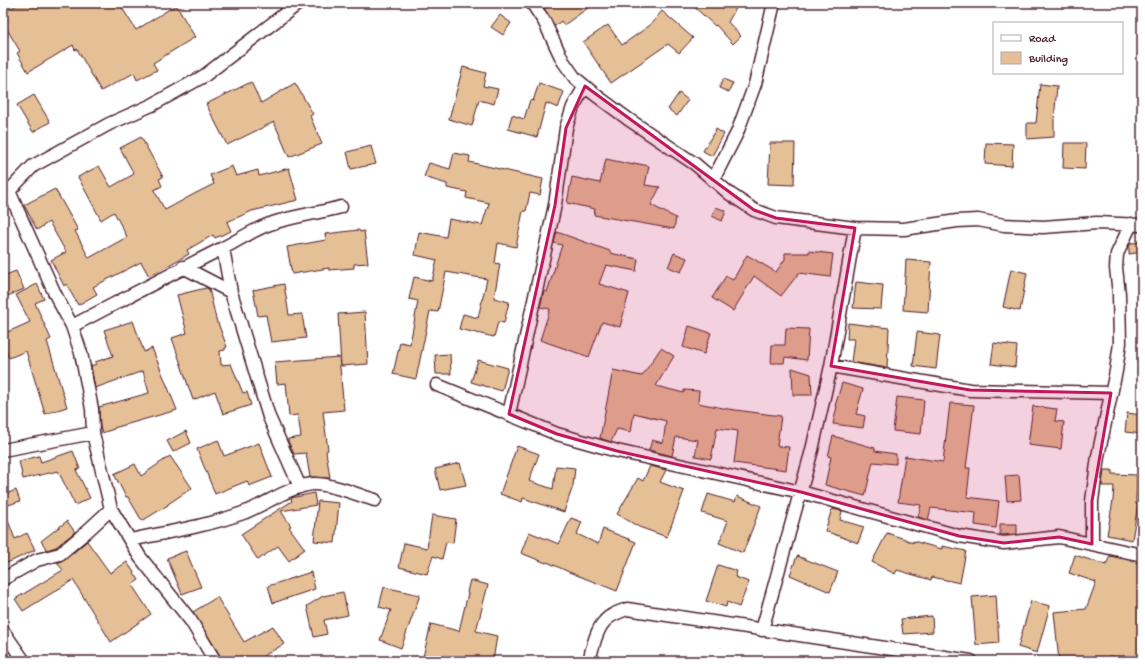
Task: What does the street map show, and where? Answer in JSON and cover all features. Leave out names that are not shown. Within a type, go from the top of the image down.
[{"type":"street","points":[[215,661],[191,621],[140,557],[111,509],[93,433],[92,409],[80,353],[72,326],[6,192],[33,166],[109,124],[152,105],[204,76],[299,3]]},
{"type":"street","points":[[532,3],[544,21],[563,61],[575,78],[628,119],[695,164],[730,194],[754,210],[776,218],[855,228],[904,229],[957,221],[978,220],[1004,225],[1043,227],[1097,223],[1136,224]]},
{"type":"street","points":[[713,180],[737,133],[755,84],[774,3]]},
{"type":"street","points":[[509,414],[555,205],[566,128],[573,107],[585,86]]},
{"type":"street","points":[[72,326],[272,223],[341,207]]},
{"type":"street","points":[[1092,544],[1092,501],[1098,456],[1116,371],[1120,343],[1119,294],[1116,268],[1117,254],[1136,224]]},
{"type":"street","points":[[762,630],[812,450],[831,366],[855,228]]},
{"type":"street","points":[[223,248],[231,292],[270,417],[300,486]]},
{"type":"street","points":[[183,268],[231,292]]},
{"type":"street","points":[[831,366],[970,390],[1111,393]]},
{"type":"street","points":[[437,385],[557,434],[617,451],[801,492],[959,536],[1004,543],[1059,537],[1142,555]]},
{"type":"street","points":[[3,450],[93,433]]},
{"type":"street","points":[[130,540],[191,527],[243,513],[300,486],[314,484],[326,485],[375,500]]},
{"type":"street","points":[[3,579],[37,560],[60,554],[111,509]]},
{"type":"street","points":[[589,661],[594,642],[604,622],[615,614],[627,610],[762,630],[926,658],[971,661]]},
{"type":"street","points":[[3,631],[24,661]]},
{"type":"highlighted area","points":[[585,86],[754,210],[776,218],[855,228],[831,366],[970,390],[1111,393],[1092,501],[1092,544],[1059,537],[1004,543],[959,536],[801,492],[617,451],[557,434],[509,414],[555,205],[566,128]]},
{"type":"building","points":[[20,3],[119,3],[136,30],[176,5],[195,37],[153,63],[157,70],[137,80],[134,73],[101,91],[77,49],[75,50],[73,45],[28,72],[17,53],[20,51],[3,23],[3,13]]},
{"type":"building","points":[[551,3],[595,3],[564,25],[561,21],[555,26],[544,8]]},
{"type":"building","points":[[690,3],[739,3],[728,22],[741,36],[733,44],[716,25],[715,26]]},
{"type":"building","points":[[662,11],[693,38],[679,53],[668,44],[611,83],[583,42],[608,25],[622,45],[649,26]]},
{"type":"building","points":[[500,15],[511,23],[503,35],[491,27]]},
{"type":"building","points":[[463,67],[486,73],[483,86],[498,89],[494,104],[479,100],[472,126],[449,119]]},
{"type":"building","points":[[723,79],[733,83],[729,92],[719,88]]},
{"type":"building","points":[[251,82],[261,103],[295,83],[313,114],[310,116],[322,144],[289,157],[274,122],[227,145],[206,104]]},
{"type":"building","points":[[539,83],[564,92],[558,108],[546,103],[537,137],[508,129],[512,115],[524,119],[530,100],[533,101]]},
{"type":"building","points":[[1040,84],[1057,86],[1054,137],[1027,139],[1027,123],[1036,123]]},
{"type":"building","points":[[679,93],[688,100],[677,116],[668,109]]},
{"type":"building","points":[[34,95],[50,122],[33,132],[17,105]]},
{"type":"building","points":[[716,129],[724,134],[712,156],[703,151]]},
{"type":"building","points":[[141,137],[163,177],[159,179],[162,186],[154,190],[165,210],[214,184],[210,175],[232,166],[236,176],[258,170],[259,176],[289,168],[298,200],[252,211],[227,222],[231,231],[215,238],[213,235],[187,250],[189,254],[149,276],[141,262],[93,287],[97,294],[78,305],[66,284],[64,286],[51,260],[66,252],[49,222],[37,230],[24,205],[55,189],[78,230],[75,231],[89,258],[127,237],[114,212],[101,220],[78,177],[99,166],[111,187],[134,174],[120,148]]},
{"type":"building","points":[[770,143],[795,143],[794,185],[768,184]]},
{"type":"building","points":[[986,143],[1013,144],[1012,166],[985,164]]},
{"type":"building","points":[[1064,143],[1086,143],[1085,169],[1063,168]]},
{"type":"building","points":[[371,146],[376,164],[351,169],[347,152]]},
{"type":"building","points":[[454,153],[470,156],[469,162],[543,179],[540,195],[530,193],[526,211],[523,211],[516,247],[498,243],[495,263],[500,264],[494,298],[509,302],[504,323],[498,322],[494,337],[459,329],[463,314],[478,318],[487,279],[446,272],[438,312],[430,311],[416,379],[393,374],[400,342],[410,344],[418,301],[409,299],[414,277],[432,281],[437,260],[415,255],[419,232],[446,237],[449,219],[482,225],[489,203],[466,198],[467,192],[447,188],[447,184],[424,177],[429,163],[450,169]]},
{"type":"building","points":[[606,159],[634,165],[634,163],[649,166],[645,185],[660,187],[651,205],[676,218],[674,229],[594,215],[595,209],[567,203],[572,177],[600,183]]},
{"type":"building","points":[[716,207],[726,211],[722,221],[712,216]]},
{"type":"building","points":[[359,230],[360,232],[364,231],[368,263],[354,264],[354,268],[329,270],[329,268],[292,274],[287,247],[326,240],[325,234]]},
{"type":"building","points":[[557,232],[610,251],[610,253],[638,259],[636,271],[606,265],[599,284],[629,293],[620,327],[602,322],[589,357],[540,340],[550,309],[540,307],[544,291],[547,292],[562,245],[554,243]]},
{"type":"building","points":[[1142,242],[1142,252],[1129,254],[1129,247],[1131,243]]},
{"type":"building","points":[[809,251],[833,254],[830,277],[799,273],[781,296],[754,276],[733,311],[712,298],[726,276],[733,280],[747,255],[776,272],[785,259],[785,253],[809,253]]},
{"type":"building","points":[[674,253],[687,258],[681,272],[668,267]]},
{"type":"building","points":[[906,260],[931,262],[928,312],[903,310]]},
{"type":"building","points":[[1011,269],[1027,273],[1020,311],[1003,307]]},
{"type":"building","points":[[16,271],[24,289],[3,298],[3,276]]},
{"type":"building","points":[[856,282],[883,285],[881,309],[853,308]]},
{"type":"building","points":[[37,284],[44,299],[35,303],[51,339],[47,341],[67,407],[45,414],[26,351],[9,358],[3,345],[3,334],[30,322],[16,295]]},
{"type":"building","points":[[284,284],[289,315],[302,314],[306,338],[271,342],[266,315],[258,316],[253,290]]},
{"type":"building","points":[[206,288],[209,289],[217,323],[227,347],[225,350],[220,351],[221,365],[231,364],[243,393],[247,392],[251,405],[223,414],[215,391],[193,400],[172,338],[187,333],[177,295]]},
{"type":"building","points":[[365,312],[368,364],[341,366],[338,314]]},
{"type":"building","points":[[133,321],[144,352],[152,348],[177,410],[114,428],[102,433],[100,427],[99,407],[149,393],[143,371],[95,388],[91,366],[96,364],[95,362],[113,356],[104,330]]},
{"type":"building","points":[[848,323],[889,328],[887,368],[851,362],[854,339],[847,339]]},
{"type":"building","points":[[689,326],[711,333],[704,354],[683,347]]},
{"type":"building","points":[[786,328],[809,329],[807,360],[785,357],[784,363],[771,363],[772,345],[785,345]]},
{"type":"building","points":[[917,332],[940,335],[936,369],[913,366]]},
{"type":"building","points":[[994,343],[1017,346],[1015,367],[991,364]]},
{"type":"building","points":[[661,348],[674,356],[656,386],[684,393],[684,390],[699,391],[698,403],[728,409],[781,416],[777,446],[789,447],[786,470],[734,463],[738,431],[717,428],[711,459],[695,456],[698,440],[676,437],[672,456],[649,450],[652,440],[663,443],[666,421],[634,413],[631,432],[617,429],[611,442],[600,438],[613,370],[642,376]]},
{"type":"building","points":[[450,354],[451,374],[436,374],[435,355]]},
{"type":"building","points":[[339,357],[344,410],[323,412],[330,478],[310,477],[306,453],[294,454],[288,441],[288,439],[301,437],[298,415],[289,416],[286,383],[277,384],[275,362]]},
{"type":"building","points":[[478,360],[508,368],[502,391],[471,382]]},
{"type":"building","points":[[792,368],[811,374],[812,395],[793,395]]},
{"type":"building","points":[[842,383],[863,389],[856,414],[865,416],[863,428],[833,424],[837,406],[835,406]]},
{"type":"building","points":[[897,397],[924,400],[921,434],[893,431]]},
{"type":"building","points":[[950,403],[974,405],[966,468],[970,468],[967,497],[999,501],[996,528],[975,525],[976,513],[931,508],[928,520],[918,517],[921,505],[898,502],[905,456],[943,462]]},
{"type":"building","points":[[1033,406],[1057,409],[1055,421],[1064,422],[1061,449],[1028,445]]},
{"type":"building","points":[[1127,413],[1142,415],[1142,434],[1125,432]]},
{"type":"building","points":[[186,431],[191,443],[173,452],[167,441]]},
{"type":"building","points":[[833,436],[875,448],[875,451],[896,454],[896,464],[873,462],[865,496],[825,485],[831,457],[828,456]]},
{"type":"building","points":[[218,440],[224,456],[259,443],[272,477],[249,486],[247,481],[215,494],[197,449]]},
{"type":"building","points":[[517,446],[539,454],[529,481],[553,489],[556,466],[575,468],[573,486],[564,512],[523,498],[522,502],[500,494]]},
{"type":"building","points":[[73,451],[80,469],[76,470],[90,498],[75,505],[58,471],[23,479],[19,461],[39,456],[41,462]]},
{"type":"building","points":[[170,456],[192,488],[142,521],[128,497],[126,497],[114,474],[135,464],[141,476]]},
{"type":"building","points":[[460,463],[466,485],[440,490],[435,469]]},
{"type":"building","points":[[650,466],[666,470],[660,482],[684,491],[667,537],[639,527],[617,514],[638,478],[643,481]]},
{"type":"building","points":[[1104,470],[1112,470],[1112,474],[1137,475],[1136,504],[1138,504],[1132,540],[1107,535],[1114,486],[1102,486]]},
{"type":"building","points":[[1019,475],[1021,500],[1007,501],[1005,476]]},
{"type":"building","points":[[16,490],[20,501],[3,507],[3,495]]},
{"type":"building","points":[[314,493],[316,505],[281,511],[291,526],[289,527],[305,549],[289,561],[278,546],[258,560],[241,534],[292,501],[291,498]]},
{"type":"building","points":[[708,494],[735,502],[737,496],[761,506],[743,553],[719,543],[728,521],[702,513]]},
{"type":"building","points":[[318,501],[339,503],[335,543],[314,541]]},
{"type":"building","points":[[832,509],[842,511],[840,520],[864,527],[858,543],[825,531]]},
{"type":"building","points":[[4,510],[15,539],[27,533],[35,550],[3,565]]},
{"type":"building","points":[[432,515],[456,519],[453,543],[446,542],[442,559],[433,556],[427,574],[399,567],[404,543],[427,548]]},
{"type":"building","points":[[571,518],[582,522],[577,534],[598,544],[603,529],[636,542],[617,591],[547,562],[546,563],[521,553],[529,532],[559,544]]},
{"type":"building","points":[[67,521],[75,532],[56,547],[47,550],[41,541]]},
{"type":"building","points":[[1000,524],[1017,524],[1017,534],[1000,535]]},
{"type":"building","points":[[887,533],[913,543],[913,541],[942,549],[942,546],[966,551],[960,583],[932,577],[931,580],[897,570],[895,574],[872,562]]},
{"type":"building","points":[[87,541],[110,573],[127,562],[139,580],[132,585],[151,614],[111,642],[73,580],[23,611],[15,599],[63,570],[57,563],[65,560]]},
{"type":"building","points":[[186,551],[201,587],[182,594],[167,558]]},
{"type":"building","points":[[1075,555],[1106,565],[1110,556],[1142,565],[1142,649],[1140,661],[1109,656],[1110,661],[1059,661],[1054,612],[1086,609],[1096,582],[1069,573]]},
{"type":"building","points":[[797,556],[838,572],[830,592],[790,575]]},
{"type":"building","points":[[718,565],[737,571],[735,577],[749,582],[739,607],[727,602],[726,607],[706,601]]},
{"type":"building","points":[[311,572],[315,589],[273,603],[268,586]]},
{"type":"building","points":[[470,580],[488,585],[476,631],[497,636],[493,661],[473,661],[451,657],[450,661],[439,661],[423,657],[431,624],[459,631]]},
{"type":"building","points":[[384,587],[420,595],[401,648],[380,640],[391,610],[379,607]]},
{"type":"building","points":[[343,592],[348,615],[324,620],[327,634],[314,637],[307,606],[323,596]]},
{"type":"building","points":[[996,595],[999,643],[976,645],[972,597]]},
{"type":"building","points":[[217,597],[244,642],[273,626],[284,644],[255,661],[222,661],[193,612]]},
{"type":"building","points":[[1031,601],[1050,606],[1037,653],[1018,647]]},
{"type":"building","points":[[932,616],[933,632],[903,634],[901,619]]}]
